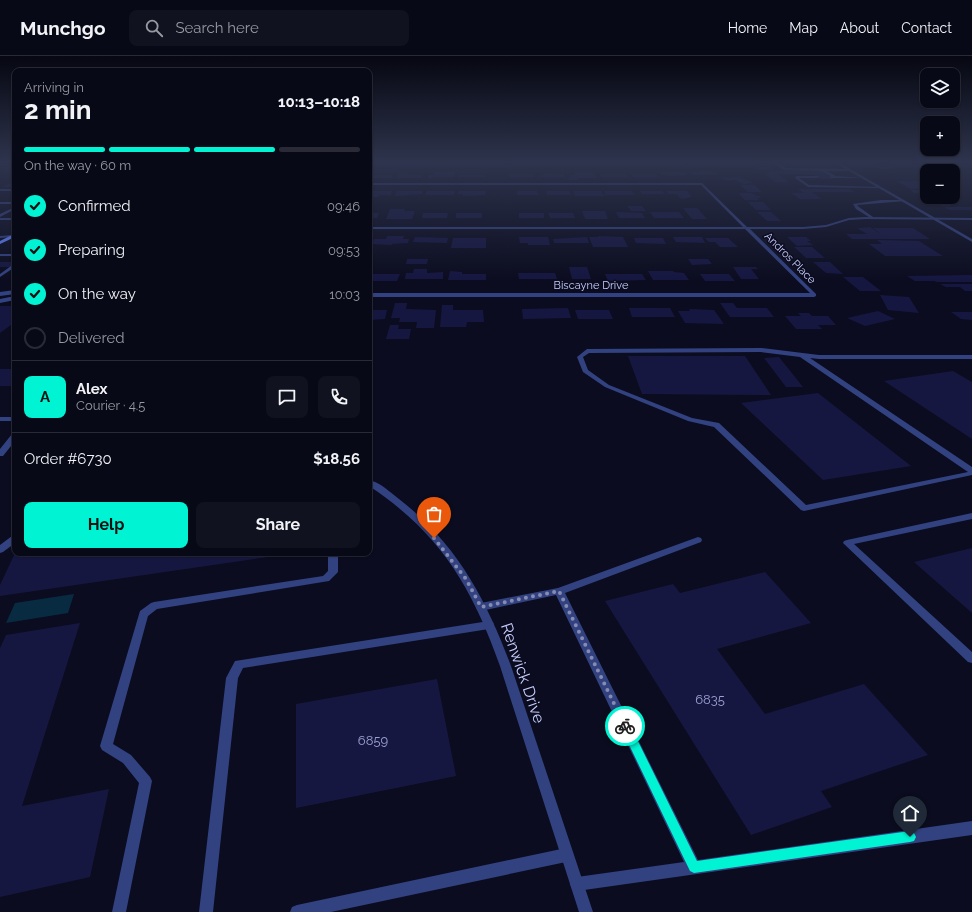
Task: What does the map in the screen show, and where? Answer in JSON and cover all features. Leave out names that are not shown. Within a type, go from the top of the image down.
[{"type":"main road","points":[[0,243],[12,237]]},
{"type":"street","name":"Andros Place","points":[[719,201],[814,295]]},
{"type":"street","points":[[872,218],[857,208],[855,204],[874,201],[903,201],[972,241]]},
{"type":"street","points":[[0,203],[12,203]]},
{"type":"street","points":[[0,217],[12,210]]},
{"type":"street","points":[[0,217],[12,219]]},
{"type":"street","points":[[372,228],[814,228],[849,220],[872,218],[972,219]]},
{"type":"street","points":[[0,237],[12,236]]},
{"type":"street","points":[[0,255],[12,256]]},
{"type":"street","points":[[0,259],[6,255]]},
{"type":"street","points":[[8,262],[12,259]]},
{"type":"street","points":[[1,275],[12,268]]},
{"type":"street","points":[[0,294],[12,292]]},
{"type":"street","name":"Biscayne Drive","points":[[372,295],[814,295]]},
{"type":"street","points":[[0,301],[12,299]]},
{"type":"street","points":[[972,357],[818,357],[761,350],[587,350],[580,357],[586,371],[607,386],[690,420],[716,425],[804,508],[972,472]]},
{"type":"street","points":[[802,355],[972,472]]},
{"type":"street","points":[[0,419],[12,419]]},
{"type":"street","points":[[0,454],[12,440]]},
{"type":"street","name":"Renwick Drive","points":[[372,484],[404,508],[443,547],[466,579],[481,607],[504,662],[566,855],[586,912]]},
{"type":"street","points":[[972,516],[847,543],[972,659]]},
{"type":"street","points":[[0,550],[12,540]]},
{"type":"street","points":[[481,607],[559,591],[698,540]]},
{"type":"street","points":[[119,912],[146,781],[127,759],[106,746],[144,614],[154,606],[326,579],[333,572],[334,556]]},
{"type":"street","points":[[559,591],[694,867]]},
{"type":"street","points":[[206,912],[232,678],[239,664],[489,625]]},
{"type":"street","points":[[577,884],[972,828]]},
{"type":"street","points":[[297,912],[566,855]]},
{"type":"water","points":[[74,594],[68,613],[6,623],[15,603]]},
{"type":"building","points":[[748,202],[763,202],[771,210],[756,210]]},
{"type":"building","points":[[938,204],[948,204],[952,206],[942,206]]},
{"type":"building","points":[[627,206],[642,206],[646,211],[631,211]]},
{"type":"building","points":[[944,207],[972,207],[972,210],[950,210]]},
{"type":"building","points":[[683,208],[697,208],[707,219],[692,219]]},
{"type":"building","points":[[390,209],[415,211],[412,219],[386,219]]},
{"type":"building","points":[[582,211],[605,211],[608,219],[585,219]]},
{"type":"building","points":[[616,212],[642,213],[645,218],[619,218]]},
{"type":"building","points":[[650,212],[679,212],[684,218],[654,218]]},
{"type":"building","points":[[757,212],[771,212],[781,221],[767,221]]},
{"type":"building","points":[[372,213],[379,213],[377,218],[372,218]]},
{"type":"building","points":[[423,213],[448,213],[447,218],[422,218]]},
{"type":"building","points":[[456,213],[482,213],[482,218],[456,218]]},
{"type":"building","points":[[519,213],[544,213],[544,218],[519,218]]},
{"type":"building","points":[[548,213],[573,213],[575,218],[550,218]]},
{"type":"building","points":[[870,227],[882,235],[873,228],[913,228],[930,239],[852,239],[846,234],[867,234],[857,228]]},
{"type":"building","points":[[387,236],[404,236],[403,239],[409,239],[408,243],[392,245],[372,244],[374,239],[386,239]]},
{"type":"building","points":[[415,237],[448,238],[447,243],[413,242]]},
{"type":"building","points":[[519,237],[548,237],[550,245],[528,245],[528,243],[520,243]]},
{"type":"building","points":[[587,237],[589,243],[554,243],[553,239]]},
{"type":"building","points":[[589,237],[623,237],[628,247],[593,247]]},
{"type":"building","points":[[673,237],[702,237],[705,243],[676,242]]},
{"type":"building","points":[[787,237],[806,237],[811,241],[807,241],[813,245],[797,246]]},
{"type":"building","points":[[453,238],[486,238],[486,248],[451,248]]},
{"type":"building","points":[[634,238],[663,238],[666,244],[636,243]]},
{"type":"building","points":[[705,238],[728,238],[738,247],[720,247],[715,242],[709,242]]},
{"type":"building","points":[[877,240],[919,241],[943,256],[885,256],[869,244],[882,244]]},
{"type":"building","points":[[794,247],[812,247],[825,258],[806,258]]},
{"type":"building","points":[[407,259],[428,259],[427,264],[406,264]]},
{"type":"building","points":[[688,259],[708,259],[712,264],[692,265]]},
{"type":"building","points":[[0,262],[12,262],[12,267],[0,267]]},
{"type":"building","points":[[813,262],[830,262],[843,274],[826,273]]},
{"type":"building","points":[[569,267],[587,267],[591,279],[572,279]]},
{"type":"building","points":[[733,267],[756,267],[758,269],[751,269],[759,279],[741,279]]},
{"type":"building","points":[[414,269],[427,269],[427,273],[443,272],[443,279],[405,279],[406,273],[413,273]]},
{"type":"building","points":[[450,271],[462,272],[462,274],[486,274],[486,280],[448,280]]},
{"type":"building","points":[[648,271],[673,271],[684,273],[689,280],[653,280]]},
{"type":"building","points":[[518,273],[555,273],[557,279],[519,279]]},
{"type":"building","points":[[372,274],[400,274],[397,281],[372,281]]},
{"type":"building","points":[[605,274],[642,274],[646,280],[608,281]]},
{"type":"building","points":[[700,274],[729,274],[735,281],[705,281]]},
{"type":"building","points":[[972,275],[972,282],[915,281],[907,276]]},
{"type":"building","points":[[843,277],[863,277],[881,291],[860,291]]},
{"type":"building","points":[[940,284],[972,284],[972,291],[965,291],[960,287],[946,287]]},
{"type":"building","points":[[880,295],[909,297],[919,313],[888,310]]},
{"type":"building","points":[[395,303],[407,303],[406,309],[436,310],[434,328],[416,328],[417,322],[399,322],[400,318],[391,318]]},
{"type":"building","points":[[720,303],[733,303],[737,308],[767,308],[774,317],[730,317]]},
{"type":"building","points":[[442,305],[453,305],[453,310],[483,310],[484,322],[467,322],[466,327],[440,327]]},
{"type":"building","points":[[0,306],[12,306],[12,324],[0,333]]},
{"type":"building","points":[[568,308],[571,318],[523,319],[522,309]]},
{"type":"building","points":[[629,308],[670,308],[675,317],[632,317]]},
{"type":"building","points":[[689,309],[714,310],[724,324],[685,323],[678,311],[690,311]]},
{"type":"building","points":[[372,310],[387,310],[385,319],[372,320]]},
{"type":"building","points":[[575,310],[609,310],[613,319],[578,319]]},
{"type":"building","points":[[878,311],[895,319],[865,326],[847,318]]},
{"type":"building","points":[[951,312],[972,312],[972,320],[961,319]]},
{"type":"building","points":[[798,313],[809,313],[812,316],[828,316],[836,325],[818,325],[822,329],[796,329],[785,316],[801,316]]},
{"type":"building","points":[[390,325],[399,325],[398,329],[411,329],[409,339],[386,339]]},
{"type":"building","points":[[628,356],[745,356],[771,395],[642,394]]},
{"type":"building","points":[[779,357],[803,387],[786,387],[764,358]]},
{"type":"building","points":[[0,369],[12,369],[12,386],[0,386]]},
{"type":"building","points":[[953,371],[972,382],[972,439],[884,381]]},
{"type":"building","points":[[818,393],[911,466],[823,480],[741,403]]},
{"type":"building","points":[[972,548],[972,613],[914,562]]},
{"type":"building","points":[[14,556],[274,556],[0,596],[0,585]]},
{"type":"building","points":[[765,572],[811,623],[717,649],[765,714],[864,684],[928,755],[821,791],[832,807],[751,835],[605,601],[673,584],[680,593]]},
{"type":"building","points":[[80,623],[22,806],[109,789],[90,877],[0,897],[0,648],[6,635]]},
{"type":"building","points":[[437,679],[456,776],[296,808],[296,704]]},
{"type":"way so far","points":[[434,538],[443,547],[466,579],[481,607],[559,591],[625,726]]},
{"type":"route","points":[[625,726],[694,867],[910,837]]}]
